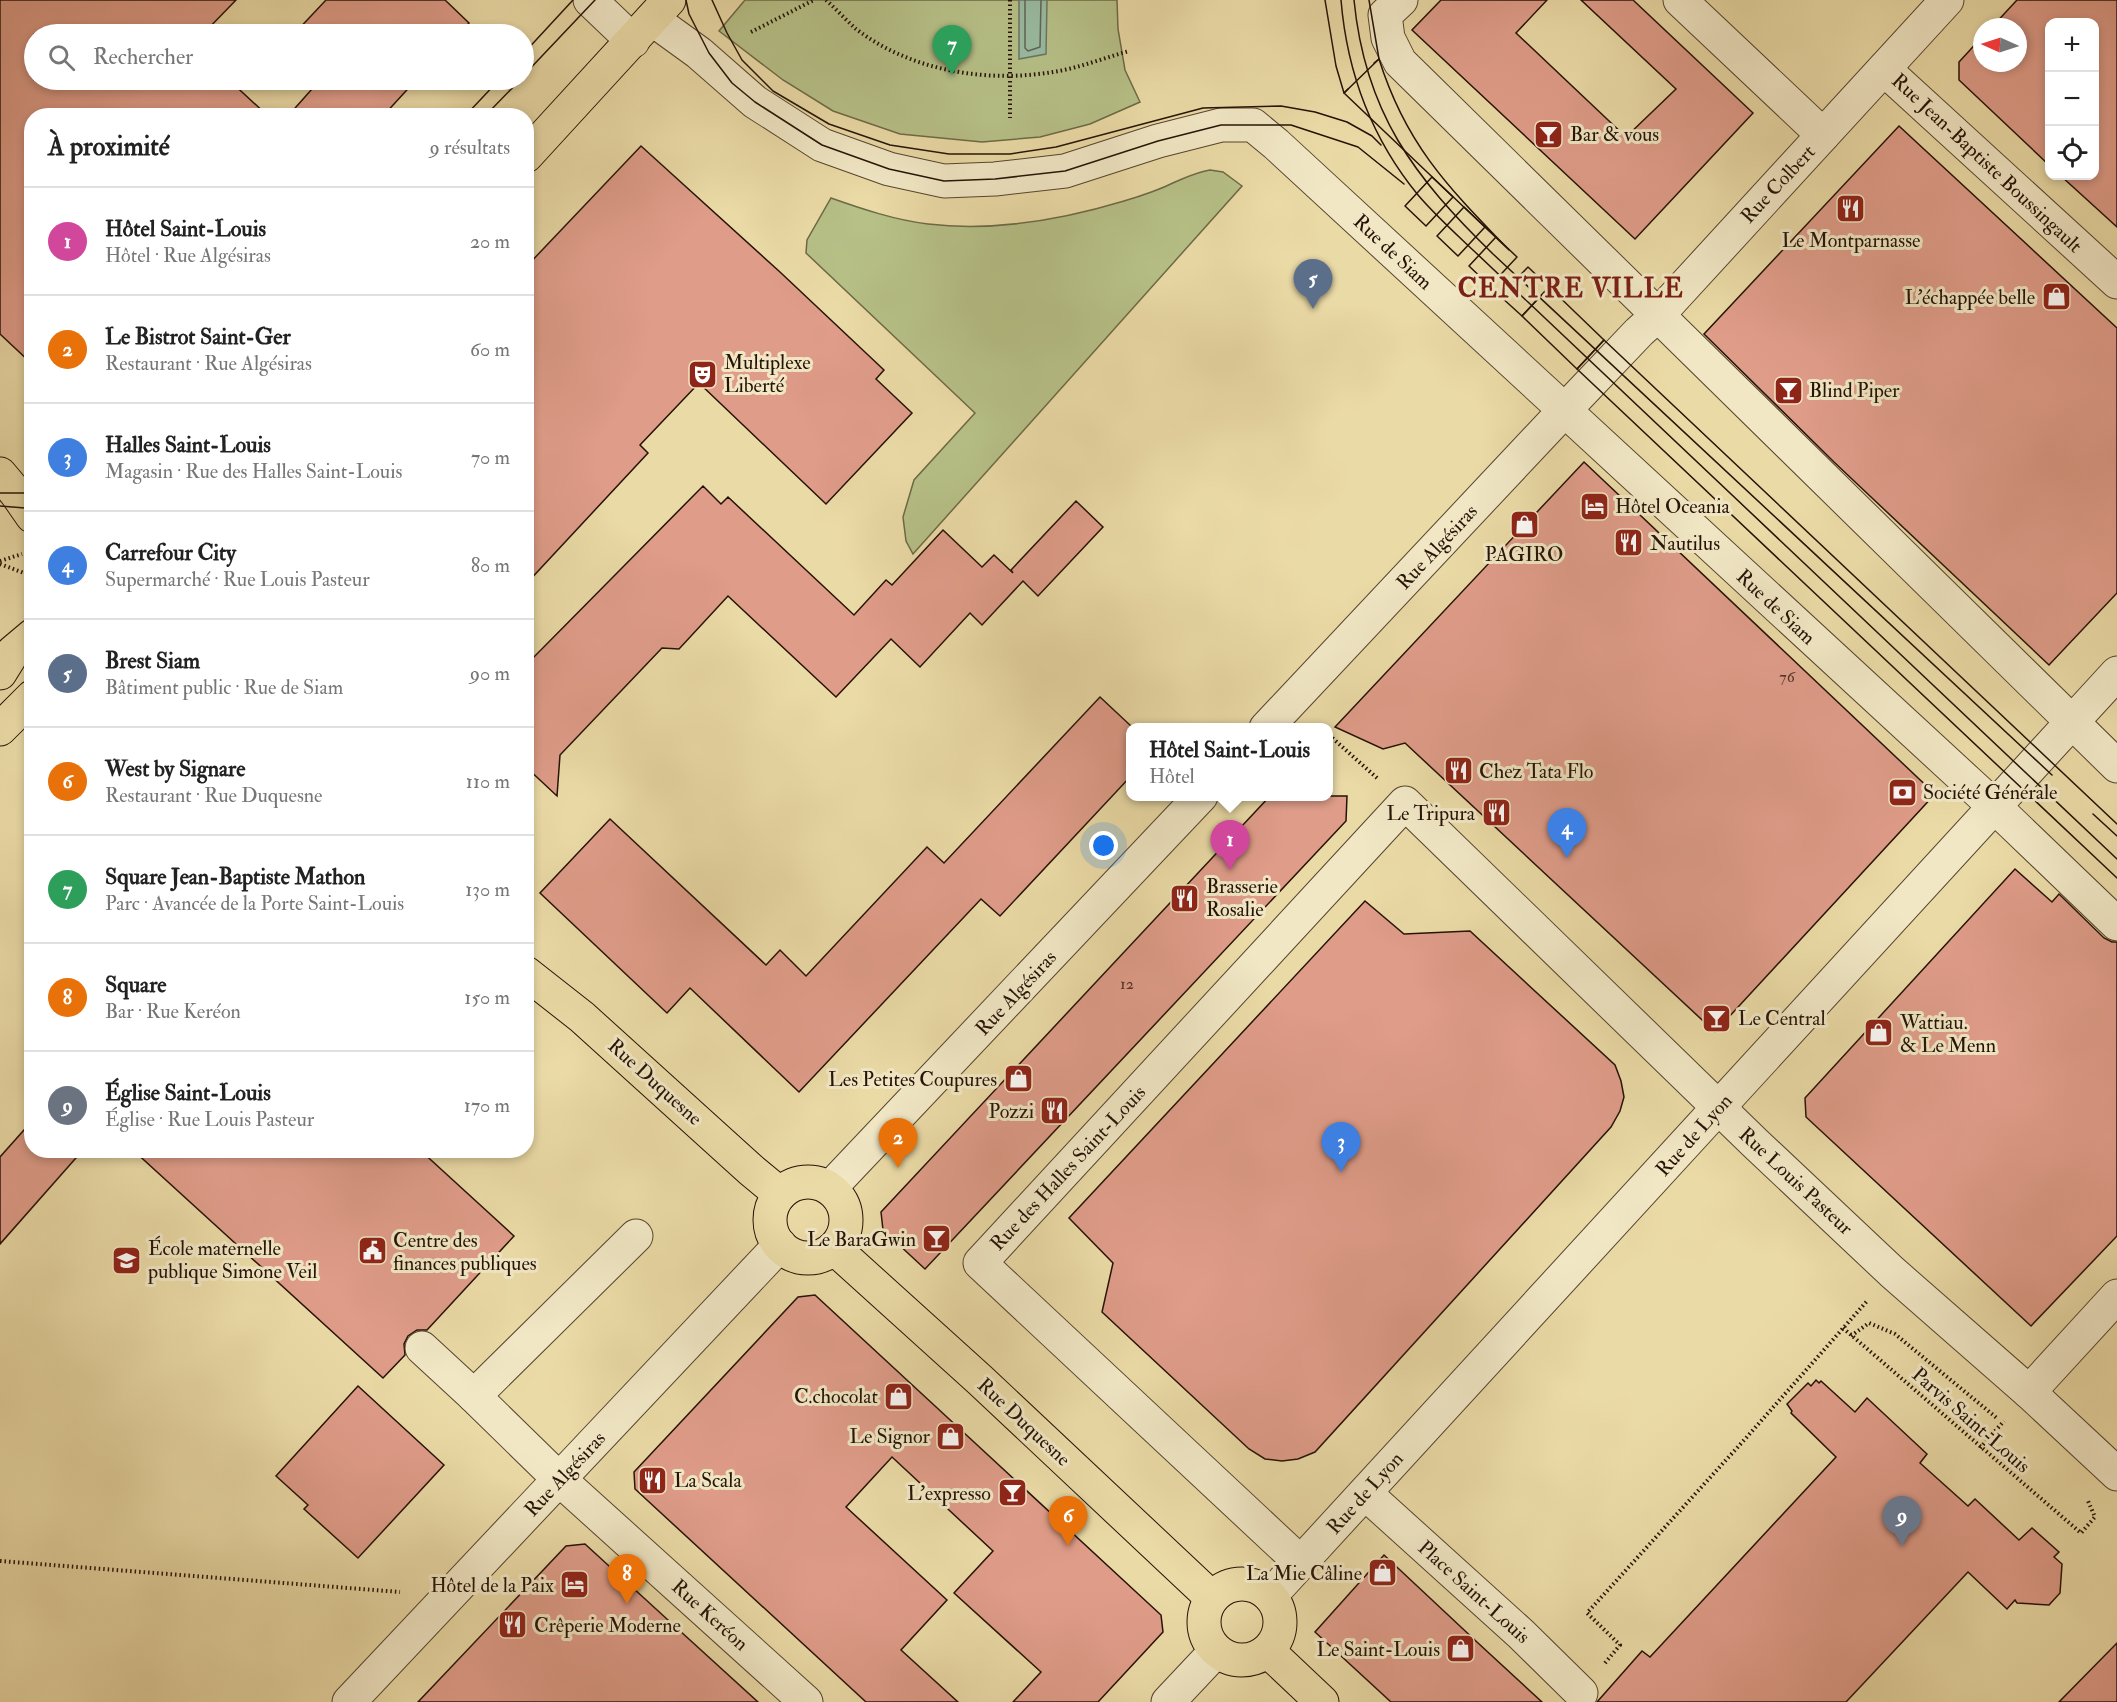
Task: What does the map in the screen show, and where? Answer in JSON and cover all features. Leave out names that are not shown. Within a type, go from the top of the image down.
[{"type":"main road","points":[[534,147],[658,12]]},
{"type":"main road","points":[[0,474],[24,504]]},
{"type":"main road","points":[[0,672],[13,651],[24,642]]},
{"type":"main road","points":[[0,729],[24,705]]},
{"type":"main road","name":"Rue Duquesne","points":[[534,979],[591,1024],[780,1194]]},
{"type":"main road","points":[[810,1182],[830,1188],[837,1194],[845,1208],[847,1222],[834,1248],[821,1256],[806,1258],[780,1245],[772,1232],[771,1218],[773,1205],[780,1194],[794,1184],[810,1182]]},
{"type":"main road","name":"Rue Duquesne","points":[[834,1248],[980,1380],[1212,1598]]},
{"type":"main road","points":[[1234,1584],[1248,1584],[1260,1588],[1270,1596],[1278,1609],[1281,1624],[1276,1639],[1268,1651],[1256,1658],[1242,1661],[1228,1658],[1216,1651],[1208,1639],[1204,1625],[1205,1611],[1212,1598],[1222,1589],[1234,1584]]},
{"type":"main road","points":[[1268,1651],[1322,1702]]},
{"type":"street","points":[[1680,0],[1823,135]]},
{"type":"street","name":"Rue Colbert","points":[[1607,366],[1657,316],[1947,0]]},
{"type":"street","name":"Rue de Siam","points":[[593,1],[658,12],[699,53],[755,102],[822,145],[889,169],[945,181],[995,179],[1065,171],[1158,141],[1221,125],[1253,125],[1995,807],[2117,924]]},
{"type":"street","points":[[1393,8],[1388,39],[1400,62],[2117,766]]},
{"type":"street","name":"Rue Jean-Baptiste Boussingault","points":[[1884,69],[2117,282]]},
{"type":"street","name":"Rue Algésiras","points":[[1271,723],[1607,366]]},
{"type":"street","name":"Rue de Lyon","points":[[1270,1596],[2117,673]]},
{"type":"street","name":"Rue Algésiras","points":[[830,1188],[1196,801]]},
{"type":"street","name":"Rue Louis Pasteur","points":[[1405,803],[1719,1108],[1892,1272],[2029,1392],[2117,1474]]},
{"type":"street","name":"Rue des Halles Saint-Louis","points":[[1301,1563],[980,1263],[1405,803]]},
{"type":"street","points":[[474,1396],[636,1236]]},
{"type":"street","name":"Rue Algésiras","points":[[349,1702],[780,1245]]},
{"type":"street","points":[[2029,1392],[2117,1296]]},
{"type":"street","name":"Rue Keréon","points":[[422,1348],[560,1479],[806,1702]]},
{"type":"street","name":"Place Saint-Louis","points":[[1365,1493],[1513,1626],[1581,1693]]},
{"type":"street","points":[[1168,1702],[1216,1651]]},
{"type":"path","points":[[751,32],[814,0]]},
{"type":"path","points":[[826,0],[856,28],[890,50],[924,65],[1009,76],[1054,72],[1129,51]]},
{"type":"path","points":[[1010,0],[1010,118]]},
{"type":"path","points":[[0,562],[24,554]]},
{"type":"path","points":[[0,562],[24,572]]},
{"type":"path","points":[[1333,739],[1405,803]]},
{"type":"path","name":"Parvis Saint-Louis","points":[[1851,1336],[1869,1323],[1895,1334],[2011,1431]]},
{"type":"path","name":"Parvis Saint-Louis","points":[[1587,1613],[1843,1328],[2081,1533],[2095,1517],[2087,1499]]},
{"type":"path","points":[[1980,1448],[2002,1423]]},
{"type":"path","points":[[0,1561],[449,1596]]},
{"type":"shaded area","points":[[745,0],[1117,0],[1118,29],[1125,70],[1140,102],[1090,124],[1040,137],[982,142],[900,134],[833,111],[783,80],[719,31]]},
{"type":"shaded area","points":[[1210,170],[1223,172],[1242,186],[913,554],[906,541],[903,517],[914,480],[975,413],[806,253],[807,240],[831,198],[879,214],[928,224],[1002,225],[1052,219],[1100,208]]},
{"type":"water","points":[[1019,0],[1047,0],[1046,54],[1019,59]]},
{"type":"building","points":[[0,0],[236,0],[213,24],[24,24],[24,90],[240,90],[259,108],[24,108],[24,356],[0,334]]},
{"type":"building","points":[[326,0],[445,0],[469,23],[468,24],[303,24]]},
{"type":"building","points":[[1441,0],[1547,0],[1516,33],[1626,137],[1676,89],[1581,0],[1633,0],[1753,113],[1635,239],[1412,30]]},
{"type":"building","points":[[2017,0],[2117,0],[2117,227],[2065,180],[2099,180],[2099,18],[2045,18],[2045,161],[1959,80],[1959,62],[1973,47],[1973,72],[2027,72],[2027,18],[2000,18]]},
{"type":"building","points":[[311,90],[407,90],[390,108],[295,108]]},
{"type":"building","points":[[1899,126],[2117,328],[2117,593],[2049,665],[1835,463],[1704,334]]},
{"type":"building","name":"Multiplexe Liberté","points":[[641,146],[884,370],[876,379],[912,413],[826,504],[699,383],[640,445],[648,453],[534,575],[534,259]]},
{"type":"building","points":[[1584,462],[1935,794],[1715,1032],[1405,743],[1383,749],[1335,727]]},
{"type":"building","points":[[703,486],[721,504],[728,497],[854,615],[886,580],[892,585],[943,530],[982,567],[994,555],[1013,573],[1011,570],[1076,501],[1103,527],[1038,596],[1023,581],[982,625],[970,613],[920,667],[891,639],[836,697],[728,596],[679,649],[662,648],[560,755],[557,796],[534,774],[534,657]]},
{"type":"building","points":[[1100,697],[1128,723],[1126,781],[1000,916],[981,899],[799,1092],[690,988],[667,1013],[540,893],[610,819],[766,965],[780,950],[806,976],[927,847],[944,863]]},
{"type":"building","points":[[1333,796],[1347,796],[1346,821],[925,1269],[883,1230],[881,1212],[1265,801],[1333,801]]},
{"type":"building","points":[[2015,869],[2052,902],[2059,894],[2104,938],[2117,942],[2117,1236],[2031,1326],[1806,1117],[1805,1098]]},
{"type":"building","points":[[1365,901],[1404,934],[1470,931],[1615,1065],[1624,1097],[1620,1111],[1611,1127],[1315,1452],[1298,1459],[1282,1461],[1265,1459],[1249,1449],[1102,1312],[1113,1263],[1069,1218]]},
{"type":"building","points":[[24,1130],[24,1158],[76,1158],[0,1244],[0,1157]]},
{"type":"building","name":"Centre des finances publiques","points":[[142,1158],[429,1158],[514,1236],[427,1330],[417,1330],[408,1336],[404,1344],[405,1355],[383,1378]]},
{"type":"building","points":[[815,1295],[1161,1615],[1163,1632],[1098,1702],[1013,1702],[1041,1672],[954,1593],[993,1551],[892,1457],[846,1507],[947,1600],[901,1650],[958,1702],[866,1702],[635,1489],[634,1472],[798,1297]]},
{"type":"building","points":[[1816,1380],[1819,1383],[1821,1381],[1855,1412],[1867,1398],[1927,1454],[1920,1463],[1968,1506],[1975,1499],[2019,1540],[2032,1528],[2059,1552],[2054,1557],[2062,1564],[2060,1593],[2049,1605],[2017,1603],[2015,1600],[2007,1609],[1968,1572],[1846,1702],[1597,1702],[1642,1651],[1650,1657],[1836,1457],[1791,1413],[1787,1404],[1808,1383],[1811,1386]]},
{"type":"building","points":[[358,1386],[444,1465],[358,1558],[304,1509],[308,1505],[276,1476]]},
{"type":"building","points":[[585,1544],[758,1702],[418,1702],[566,1546]]},
{"type":"building","points":[[1384,1555],[1542,1702],[1391,1702],[1315,1632]]},
{"type":"building","points":[[2117,1643],[2117,1702],[2059,1702]]},
{"type":"tram line","points":[[534,42],[573,0]]},
{"type":"tram line","points":[[534,64],[595,0]]},
{"type":"tram line","points":[[686,0],[689,14],[709,53],[732,83],[755,102],[822,145],[889,169],[944,181],[995,179],[1065,171],[1158,141],[1221,125],[1291,125],[1358,147],[1404,184]]},
{"type":"tram line","points":[[712,0],[742,60],[773,91],[829,124],[890,145],[949,154],[1010,154],[1056,147],[1203,108],[1281,106],[1315,112],[1347,122],[1372,136],[1381,145]]},
{"type":"tram line","points":[[1325,0],[1336,66],[1344,93],[1348,89]]},
{"type":"tram line","points":[[1341,0],[1349,53],[1364,104],[1387,151],[1418,195],[1452,231],[2117,859]]},
{"type":"tram line","points":[[1354,0],[1369,77],[1382,110],[1417,170],[1465,226],[2052,775]]},
{"type":"tram line","points":[[1369,0],[1379,59],[1374,63]]},
{"type":"tram line","points":[[1379,59],[1402,116],[1416,141],[1448,185],[1509,250],[1344,93],[1379,59]]},
{"type":"tram line","points":[[473,108],[490,90]]},
{"type":"tram line","points":[[493,108],[510,90]]},
{"type":"tram line","points":[[1432,177],[1453,197],[1426,226],[1405,206],[1432,177]]},
{"type":"tram line","points":[[1464,207],[1485,227],[1458,256],[1437,236],[1464,207]]},
{"type":"tram line","points":[[1496,237],[1517,257],[1490,286],[1469,266],[1496,237]]},
{"type":"tram line","points":[[1528,267],[1549,287],[1522,316],[1500,296],[1528,267]]},
{"type":"tram line","points":[[1549,287],[1604,340],[1577,369],[1522,316],[1549,287]]},
{"type":"tram line","points":[[2117,824],[1604,340],[1577,369],[2117,878]]},
{"type":"tram line","points":[[0,493],[24,493]]},
{"type":"tram line","points":[[0,506],[24,508]]},
{"type":"tram line","points":[[2093,814],[2117,836]]},
{"type":"place","name":"Square Jean-Baptiste Mathon","points":[[952,75]]},
{"type":"place","name":"Bar & vous","points":[[1549,134]]},
{"type":"place","name":"Le Montparnasse","points":[[1851,209]]},
{"type":"place","name":"L’échappée belle","points":[[2056,297]]},
{"type":"place","name":"Brest Siam","points":[[1313,309]]},
{"type":"place","name":"Multiplexe Liberté","points":[[703,374]]},
{"type":"place","name":"Blind Piper","points":[[1788,390]]},
{"type":"place","name":"Hôtel Oceania","points":[[1594,506]]},
{"type":"place","name":"PAGIRO","points":[[1524,524]]},
{"type":"place","name":"Nautilus","points":[[1629,543]]},
{"type":"place","name":"Chez Tata Flo","points":[[1458,771]]},
{"type":"place","name":"Société Générale","points":[[1902,792]]},
{"type":"place","name":"Le Tripura","points":[[1496,813]]},
{"type":"place","name":"Carrefour City","points":[[1567,858]]},
{"type":"place","name":"Hôtel Saint-Louis","points":[[1230,870]]},
{"type":"place","name":"Brasserie Rosalie","points":[[1185,898]]},
{"type":"place","name":"Le Central","points":[[1717,1018]]},
{"type":"place","name":"Wattiau. & Le Menn","points":[[1879,1033]]},
{"type":"place","name":"Les Petites Coupures","points":[[1018,1079]]},
{"type":"place","name":"Pozzi","points":[[1055,1111]]},
{"type":"place","name":"Le Bistrot Saint-Ger","points":[[898,1168]]},
{"type":"place","name":"Halles Saint-Louis","points":[[1341,1172]]},
{"type":"place","name":"Le BaraGwin","points":[[937,1239]]},
{"type":"place","name":"Centre des finances publiques","points":[[372,1251]]},
{"type":"place","name":"École maternelle publique Simone Veil","points":[[127,1260]]},
{"type":"place","name":"C.chocolat","points":[[899,1396]]},
{"type":"place","name":"Le Signor","points":[[951,1436]]},
{"type":"place","name":"La Scala","points":[[653,1480]]},
{"type":"place","name":"L'expresso","points":[[1012,1493]]},
{"type":"place","name":"West by Signare","points":[[1068,1546]]},
{"type":"place","name":"Église Saint-Louis","points":[[1902,1546]]},
{"type":"place","name":"La Mie Câline","points":[[1383,1573]]},
{"type":"place","name":"Hôtel de la Paix","points":[[575,1585]]},
{"type":"place","name":"Square","points":[[627,1604]]},
{"type":"place","name":"Crêperie Moderne","points":[[513,1625]]},
{"type":"place","name":"Le Saint-Louis","points":[[1461,1649]]},
{"type":"district","name":"CENTRE VILLE","points":[[1571,289]]}]
